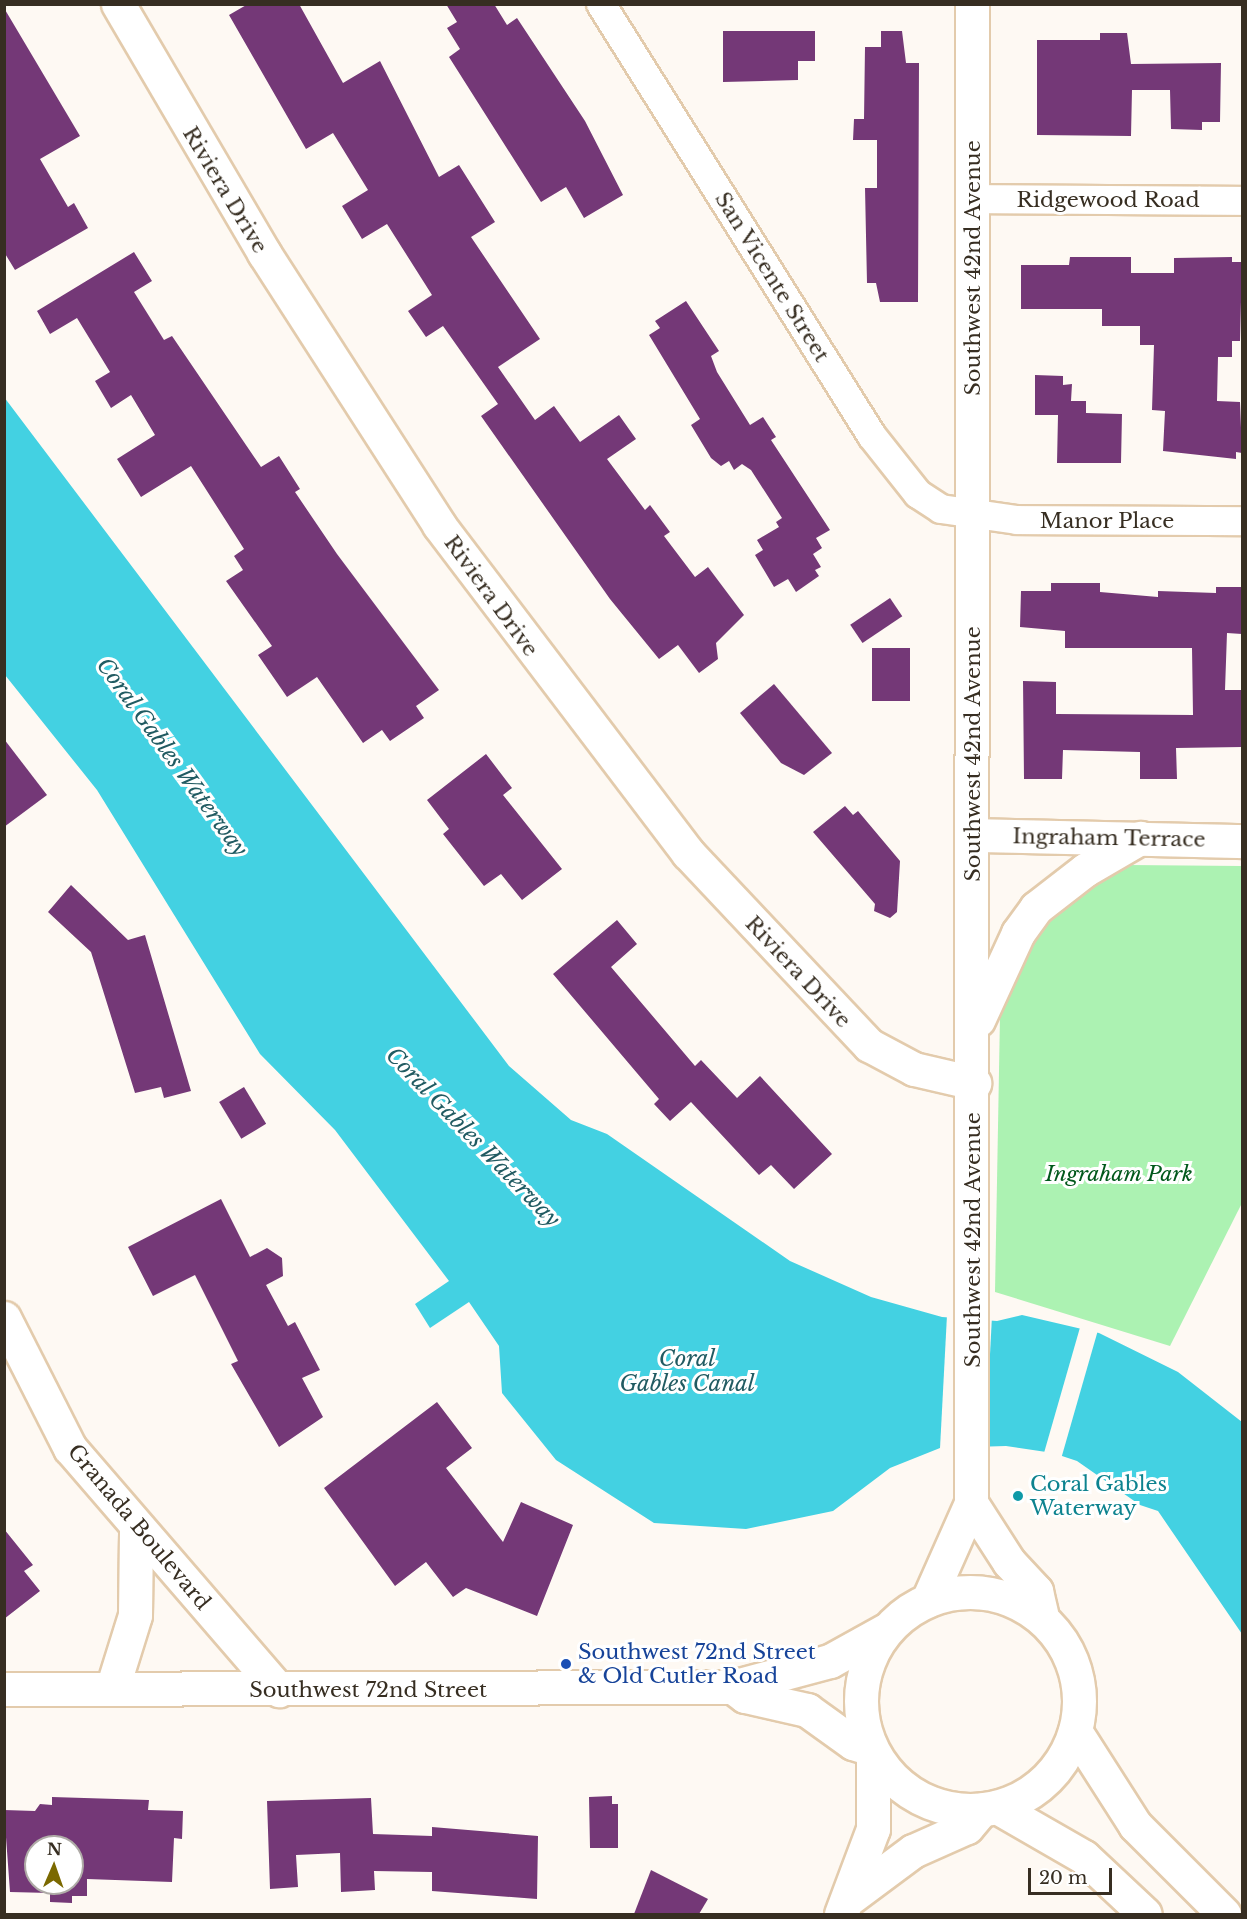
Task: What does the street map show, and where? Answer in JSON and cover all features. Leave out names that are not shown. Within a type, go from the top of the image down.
[{"type":"main road","name":"Riviera Drive","points":[[118,4],[264,254],[439,525],[688,853],[869,1045],[914,1069],[974,1083]]},
{"type":"main road","name":"Southwest 42nd Avenue","points":[[928,1600],[971,1503],[975,836],[972,516],[974,200],[972,4]]},
{"type":"main road","name":"Ingraham Terrace","points":[[975,836],[1242,841]]},
{"type":"main road","points":[[974,1027],[1014,940],[1036,908],[1076,876],[1140,838]]},
{"type":"main road","name":"Granada Boulevard","points":[[4,1318],[50,1416],[136,1531],[279,1690]]},
{"type":"main road","points":[[971,1503],[1009,1562],[1036,1591],[1042,1618]]},
{"type":"main road","points":[[112,1689],[136,1606],[136,1531]]},
{"type":"main road","points":[[846,1906],[913,1851],[967,1827],[989,1808],[1044,1782],[1075,1731],[1077,1677],[1058,1635],[1042,1618],[1002,1596],[979,1592],[928,1600]]},
{"type":"main road","name":"Southwest 72nd Street","points":[[4,1689],[732,1687],[830,1661],[886,1630],[928,1600]]},
{"type":"main road","points":[[846,1906],[873,1829],[872,1751],[860,1694],[868,1660],[886,1630]]},
{"type":"main road","name":"Southwest 72nd Street","points":[[732,1687],[745,1696],[807,1710],[854,1743],[872,1751]]},
{"type":"main road","points":[[1075,1731],[1131,1819],[1224,1914]]},
{"type":"main road","points":[[872,1751],[915,1796],[936,1805],[989,1808],[1084,1857],[1145,1914]]},
{"type":"street","name":"San Vicente Street","points":[[602,5],[882,450],[927,502],[972,516]]},
{"type":"street","name":"Ridgewood Road","points":[[974,200],[1242,201]]},
{"type":"street","name":"Manor Place","points":[[972,516],[1242,521]]},
{"type":"green space","name":"Ingraham Park","points":[[1128,865],[1242,866],[1242,1203],[1170,1346],[995,1292],[1000,1016],[1012,969],[1048,910],[1093,879]]},
{"type":"water","name":"Coral Gables Canal","points":[[4,397],[509,1066],[571,1120],[607,1134],[790,1261],[871,1297],[942,1317],[997,1321],[1022,1315],[1099,1333],[1178,1372],[1242,1422],[1242,1634],[1158,1511],[1140,1505],[1077,1461],[1053,1453],[1006,1446],[940,1448],[890,1468],[833,1511],[746,1529],[654,1523],[556,1460],[502,1393],[499,1346],[469,1302],[430,1328],[415,1304],[449,1281],[335,1130],[260,1054],[97,790],[5,675]]},
{"type":"pier","points":[[947,1315],[992,1317],[985,1452],[940,1450]]},
{"type":"pier","points":[[1081,1324],[1098,1329],[1061,1458],[1044,1453]]},
{"type":"building","points":[[248,4],[299,4],[343,83],[380,61],[439,177],[459,165],[495,222],[471,237],[540,339],[498,367],[535,420],[554,406],[580,442],[619,415],[636,439],[607,459],[645,510],[650,505],[670,532],[664,536],[695,577],[708,567],[744,615],[716,643],[718,659],[699,673],[678,645],[659,659],[610,599],[481,416],[498,404],[443,326],[426,337],[408,311],[432,295],[387,224],[362,239],[342,206],[368,190],[333,133],[306,149],[229,15]]},
{"type":"building","points":[[446,4],[494,4],[507,25],[517,18],[585,121],[623,195],[584,218],[566,187],[541,202],[449,57],[460,49],[447,28],[457,22]]},
{"type":"building","points":[[4,8],[80,136],[40,159],[68,207],[74,203],[88,228],[15,270],[4,252]]},
{"type":"building","points":[[723,31],[815,31],[815,61],[798,61],[798,80],[723,82]]},
{"type":"building","points":[[881,31],[902,31],[906,63],[919,63],[918,302],[880,302],[876,283],[867,283],[865,188],[877,188],[877,140],[853,140],[854,119],[864,119],[865,47],[881,47]]},
{"type":"building","points":[[1100,33],[1127,33],[1131,64],[1221,63],[1220,122],[1202,122],[1202,130],[1171,129],[1170,90],[1132,90],[1131,136],[1037,135],[1037,40],[1100,40]]},
{"type":"building","points":[[134,252],[152,281],[134,292],[164,340],[172,336],[261,467],[279,456],[300,489],[295,492],[337,554],[439,690],[416,706],[424,718],[390,741],[382,730],[363,743],[317,677],[287,697],[258,655],[272,646],[226,581],[243,570],[234,556],[244,549],[191,466],[141,497],[117,459],[155,435],[131,395],[111,408],[95,381],[110,372],[77,318],[50,334],[37,311]]},
{"type":"building","points":[[1070,257],[1131,257],[1131,273],[1174,273],[1174,258],[1232,257],[1232,262],[1242,262],[1240,341],[1232,341],[1232,357],[1218,357],[1217,401],[1240,402],[1242,453],[1236,452],[1236,459],[1163,451],[1165,411],[1152,410],[1154,345],[1140,345],[1140,326],[1102,326],[1102,309],[1021,309],[1021,265],[1069,265]]},
{"type":"building","points":[[686,301],[719,351],[711,356],[717,372],[750,425],[763,417],[776,437],[771,440],[830,530],[816,538],[822,548],[813,554],[821,567],[815,570],[819,576],[796,592],[788,579],[774,587],[755,555],[763,550],[757,540],[779,527],[776,522],[782,518],[751,470],[742,464],[734,470],[729,461],[721,466],[711,458],[691,425],[700,419],[649,335],[660,328],[655,321]]},
{"type":"building","points":[[1035,375],[1063,376],[1063,385],[1072,384],[1071,401],[1086,401],[1086,413],[1122,414],[1121,463],[1057,463],[1058,415],[1035,415]]},
{"type":"building","points":[[1051,583],[1100,583],[1100,592],[1158,597],[1158,591],[1216,593],[1216,587],[1242,587],[1242,634],[1227,633],[1225,690],[1242,690],[1242,747],[1176,748],[1177,779],[1140,779],[1140,752],[1063,750],[1062,779],[1024,779],[1023,681],[1056,682],[1056,714],[1193,715],[1192,648],[1065,648],[1065,631],[1020,627],[1021,591],[1051,591]]},
{"type":"building","points":[[890,598],[902,616],[863,643],[850,625]]},
{"type":"building","points":[[872,648],[910,648],[910,701],[872,701]]},
{"type":"building","points":[[774,684],[832,753],[804,775],[781,763],[740,713]]},
{"type":"building","points":[[4,739],[47,795],[4,827]]},
{"type":"building","points":[[486,754],[512,788],[503,795],[562,869],[522,900],[501,874],[484,886],[443,834],[449,829],[427,800]]},
{"type":"building","points":[[845,806],[853,815],[858,811],[900,861],[897,912],[890,918],[874,911],[875,904],[813,832]]},
{"type":"building","points":[[71,885],[128,940],[145,935],[191,1091],[164,1098],[161,1087],[135,1093],[91,952],[48,912]]},
{"type":"building","points":[[617,920],[637,944],[611,967],[695,1066],[701,1060],[737,1098],[760,1076],[832,1154],[794,1189],[771,1165],[759,1175],[691,1102],[670,1121],[654,1104],[659,1099],[553,974]]},
{"type":"building","points":[[244,1087],[266,1124],[241,1139],[219,1102]]},
{"type":"building","points":[[221,1199],[250,1257],[267,1248],[282,1258],[283,1276],[266,1285],[288,1326],[295,1322],[320,1370],[302,1378],[323,1417],[279,1447],[231,1364],[238,1361],[195,1275],[153,1296],[128,1247]]},
{"type":"building","points":[[437,1402],[472,1448],[446,1468],[503,1542],[521,1502],[573,1525],[537,1616],[466,1588],[453,1597],[426,1562],[395,1586],[324,1488]]},
{"type":"building","points":[[4,1529],[33,1565],[24,1571],[40,1591],[4,1619]]},
{"type":"building","points":[[612,1796],[612,1804],[618,1804],[618,1848],[590,1848],[589,1797]]},
{"type":"building","points":[[52,1797],[149,1800],[148,1810],[183,1811],[182,1839],[174,1838],[172,1882],[87,1879],[87,1896],[72,1896],[72,1903],[50,1902],[50,1895],[84,1895],[84,1835],[24,1835],[24,1892],[10,1892],[4,1810],[35,1811],[40,1804],[52,1805]]},
{"type":"building","points":[[371,1798],[373,1834],[432,1836],[432,1827],[538,1836],[537,1899],[432,1891],[432,1872],[374,1871],[375,1890],[341,1892],[340,1853],[296,1855],[298,1887],[270,1889],[267,1801]]},
{"type":"building","points":[[651,1870],[708,1899],[699,1914],[634,1914]]},
{"type":"place","name":"Coral Gables Waterway","points":[[1018,1496]]},
{"type":"place","name":"Southwest 72nd Street & Old Cutler Road","points":[[566,1664]]}]
